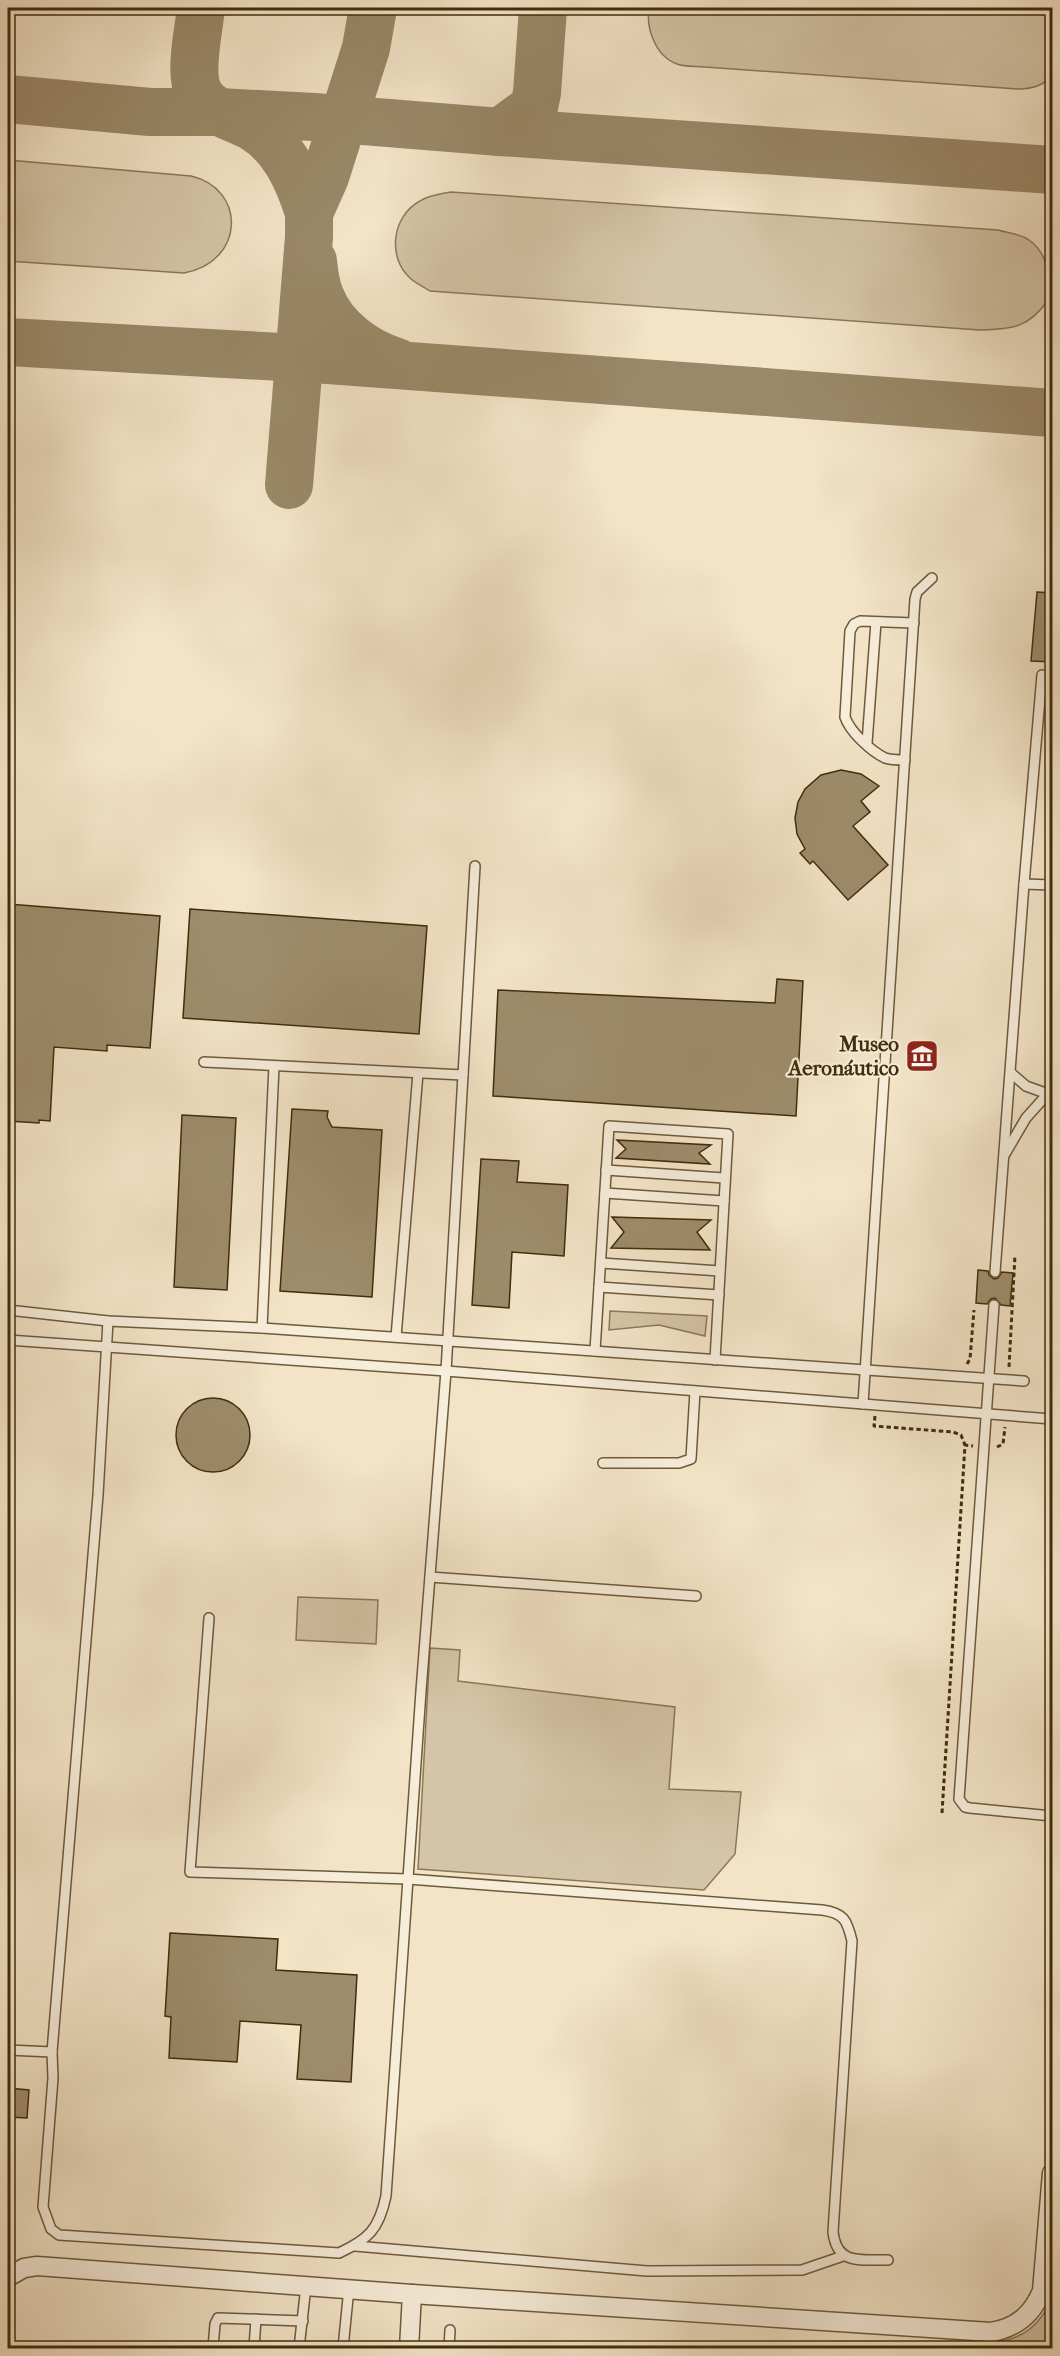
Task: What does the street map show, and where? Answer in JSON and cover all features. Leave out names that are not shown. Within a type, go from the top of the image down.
[{"type":"street","points":[[8,2277],[24,2268],[37,2266],[979,2332],[1002,2330],[1023,2319],[1037,2302],[1042,2291],[1053,2173]]},
{"type":"street","points":[[409,2349],[412,2294]]},
{"type":"lane","points":[[863,1404],[914,622],[917,592],[932,578]]},
{"type":"lane","points":[[905,760],[886,758],[851,732],[845,717],[850,631],[854,624],[860,621],[914,622]]},
{"type":"lane","points":[[867,743],[876,622]]},
{"type":"lane","points":[[995,1272],[1002,1159],[1011,1073],[1042,675]]},
{"type":"lane","points":[[108,1321],[96,1519],[52,2052],[53,2078],[43,2207],[51,2229],[59,2235],[339,2253],[355,2246],[373,2232],[380,2221],[386,2196],[447,1371],[475,866]]},
{"type":"lane","points":[[1024,884],[1053,885]]},
{"type":"lane","points":[[204,1062],[463,1075]]},
{"type":"lane","points":[[262,1328],[274,1066]]},
{"type":"lane","points":[[396,1337],[418,1073]]},
{"type":"lane","points":[[1002,1159],[1026,1118],[1050,1091],[1026,1086],[1011,1073]]},
{"type":"lane","points":[[595,1352],[609,1126],[728,1134],[715,1360]]},
{"type":"lane","points":[[606,1170],[724,1178]]},
{"type":"lane","points":[[604,1193],[724,1201]]},
{"type":"lane","points":[[601,1263],[720,1270]]},
{"type":"lane","points":[[599,1287],[719,1295]]},
{"type":"lane","points":[[994,1305],[959,1799],[965,1807],[970,1808],[1053,1816]]},
{"type":"lane","points":[[8,1310],[108,1321],[262,1328],[1024,1381]]},
{"type":"lane","points":[[8,1340],[447,1371],[1053,1419]]},
{"type":"lane","points":[[603,1463],[679,1464],[691,1459],[695,1391]]},
{"type":"lane","points":[[430,1577],[696,1596]]},
{"type":"lane","points":[[209,1618],[190,1872],[408,1879],[835,1911],[841,1915],[846,1921],[852,1941],[833,2232],[835,2244],[843,2256]]},
{"type":"lane","points":[[8,2049],[52,2052]]},
{"type":"lane","points":[[355,2246],[647,2271],[802,2270],[843,2256],[888,2260]]},
{"type":"lane","points":[[299,2349],[306,2286]]},
{"type":"lane","points":[[343,2349],[349,2288]]},
{"type":"lane","points":[[222,2349],[213,2348],[215,2324],[218,2318],[303,2321]]},
{"type":"lane","points":[[254,2349],[256,2319]]},
{"type":"lane","points":[[449,2349],[450,2330]]},
{"type":"shaded area","points":[[649,8],[1052,8],[1052,75],[1037,86],[1018,89],[683,66],[669,60],[658,48],[649,24]]},
{"type":"shaded area","points":[[8,160],[191,176],[209,183],[222,195],[229,210],[231,225],[228,241],[219,255],[204,266],[184,273],[8,261]]},
{"type":"shaded area","points":[[451,192],[998,230],[1026,238],[1041,252],[1047,267],[1048,300],[1027,322],[1001,329],[980,330],[430,291],[412,280],[398,259],[396,237],[398,226],[403,216],[420,201],[427,197]]},
{"type":"shaded area","points":[[610,1311],[707,1316],[705,1336],[659,1325],[609,1330]]},
{"type":"shaded area","points":[[298,1597],[378,1600],[376,1644],[296,1640]]},
{"type":"shaded area","points":[[430,1648],[460,1650],[458,1681],[675,1707],[669,1789],[741,1792],[735,1854],[704,1890],[418,1869]]},
{"type":"shaded area","points":[[1052,2297],[1052,2348],[893,2348],[894,2342],[986,2343],[1013,2338],[1035,2324]]},
{"type":"building","points":[[1037,592],[1053,593],[1053,662],[1031,661]]},
{"type":"building","points":[[841,770],[861,774],[879,786],[861,801],[870,812],[853,826],[888,865],[848,900],[813,861],[810,864],[800,853],[805,849],[797,834],[795,818],[798,802],[805,789],[821,775]]},
{"type":"building","points":[[8,904],[160,916],[150,1048],[107,1045],[107,1051],[54,1047],[50,1121],[39,1120],[39,1123],[8,1121]]},
{"type":"building","points":[[190,909],[427,926],[419,1034],[183,1018]]},
{"type":"building","points":[[777,979],[803,981],[796,1116],[493,1096],[498,990],[775,1003]]},
{"type":"building","points":[[292,1109],[328,1111],[327,1117],[332,1127],[382,1130],[372,1297],[280,1291]]},
{"type":"building","points":[[182,1115],[236,1118],[227,1290],[174,1287]]},
{"type":"building","points":[[617,1140],[711,1145],[699,1153],[710,1164],[616,1158],[626,1149]]},
{"type":"building","points":[[481,1159],[519,1161],[517,1182],[568,1185],[564,1256],[512,1252],[509,1308],[472,1305]]},
{"type":"building","points":[[612,1217],[711,1220],[697,1232],[710,1250],[611,1248],[624,1232]]},
{"type":"building","points":[[978,1270],[988,1271],[994,1279],[998,1278],[1002,1272],[1013,1273],[1010,1306],[1001,1305],[995,1298],[987,1304],[976,1303]]},
{"type":"building","points":[[206,1398],[220,1398],[234,1404],[244,1414],[250,1428],[248,1449],[234,1466],[220,1472],[206,1472],[192,1466],[182,1456],[176,1442],[176,1428],[182,1414],[192,1404]]},
{"type":"building","points":[[170,1933],[278,1939],[276,1970],[357,1975],[351,2082],[297,2079],[301,2025],[240,2021],[237,2062],[169,2058],[171,2017],[165,2016]]},
{"type":"building","points":[[8,2088],[29,2090],[27,2118],[8,2117]]},
{"type":"taxiway","points":[[201,8],[194,73],[195,83],[202,98],[208,105],[223,114],[254,128],[274,144],[289,165],[309,213],[310,192]]},
{"type":"taxiway","points":[[289,485],[309,213],[325,177],[366,48],[373,8]]},
{"type":"taxiway","points":[[500,132],[534,107],[543,8]]},
{"type":"taxiway","points":[[8,99],[150,112],[219,112],[314,117],[1052,170]]},
{"type":"taxiway","points":[[313,261],[319,294],[326,309],[342,330],[374,353],[397,362]]},
{"type":"taxiway","points":[[8,342],[300,358],[1052,413]]},
{"type":"place","name":"Museo Aeronáutico","points":[[922,1056]]}]
